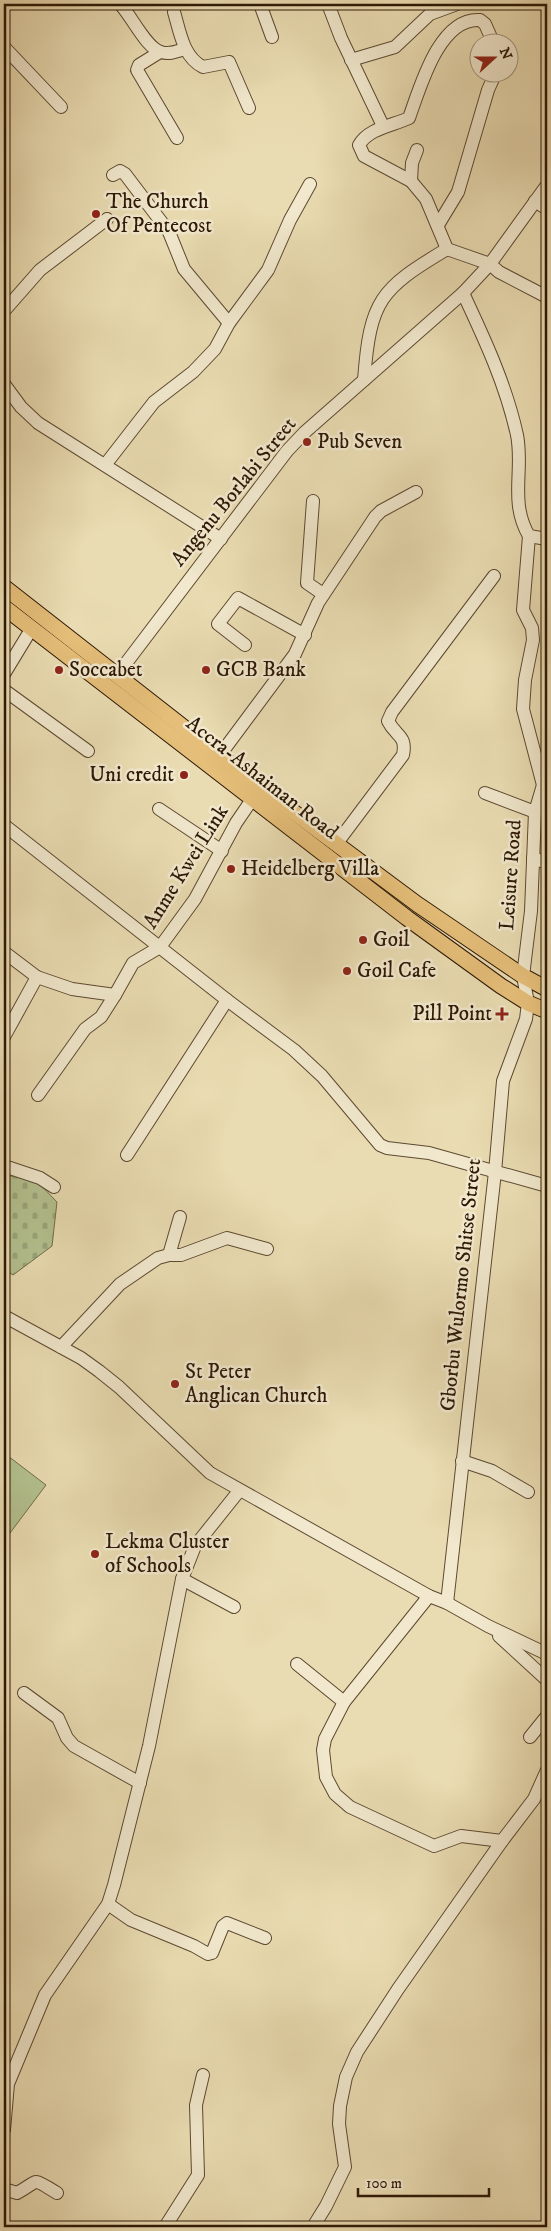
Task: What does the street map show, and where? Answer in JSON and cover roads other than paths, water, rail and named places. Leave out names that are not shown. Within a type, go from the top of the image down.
[{"type":"main road","name":"Accra-Ashaiman Road","points":[[4,587],[416,904],[523,976],[547,989]]},
{"type":"main road","name":"Accra-Ashaiman Road","points":[[4,607],[408,918],[528,1003],[547,1011]]},
{"type":"street","points":[[120,4],[151,45],[160,52],[167,53],[185,49]]},
{"type":"street","points":[[260,4],[272,37]]},
{"type":"street","points":[[328,4],[351,60],[383,126]]},
{"type":"street","points":[[351,60],[395,47],[430,14],[458,4],[455,28]]},
{"type":"street","points":[[174,12],[185,49],[203,67],[229,62],[249,108]]},
{"type":"street","points":[[447,249],[426,200],[411,181],[364,156],[360,152],[359,145],[362,139],[383,126],[409,118],[430,61],[449,33],[470,21],[480,20],[485,24],[489,32]]},
{"type":"street","points":[[4,47],[61,107]]},
{"type":"street","points":[[160,52],[139,65],[137,70],[177,138]]},
{"type":"street","points":[[438,225],[458,192],[492,82]]},
{"type":"street","points":[[411,181],[412,163],[417,150]]},
{"type":"street","points":[[113,175],[120,171],[125,174],[169,232],[184,268],[229,323]]},
{"type":"street","points":[[105,465],[154,402],[193,372],[215,349],[229,323],[268,270],[290,220],[310,184]]},
{"type":"street","name":"Angenu Borlabi Street","points":[[117,675],[287,451],[463,293],[490,264],[547,185]]},
{"type":"street","points":[[534,202],[547,209]]},
{"type":"street","points":[[4,311],[40,270],[106,219]]},
{"type":"street","points":[[364,380],[366,355],[378,305],[391,287],[406,273],[447,249],[490,264],[500,272],[547,297]]},
{"type":"street","points":[[463,293],[491,351],[506,393],[518,438],[518,499],[521,522],[529,536],[523,610],[532,628],[533,640],[525,680],[523,708],[545,781]]},
{"type":"street","points":[[4,384],[21,406],[38,423],[220,540]]},
{"type":"street","points":[[220,755],[295,654],[323,594],[375,517],[381,511],[416,492]]},
{"type":"street","points":[[313,500],[307,583],[323,594]]},
{"type":"street","points":[[529,536],[547,539]]},
{"type":"street","points":[[337,843],[403,755],[405,745],[402,738],[392,729],[388,721],[392,712],[494,576]]},
{"type":"street","points":[[245,645],[218,624],[238,598],[304,635]]},
{"type":"street","points":[[4,674],[32,628]]},
{"type":"street","points":[[4,690],[88,751]]},
{"type":"street","name":"Leisure Road","points":[[523,976],[531,911],[535,812],[545,781]]},
{"type":"street","points":[[485,793],[535,812]]},
{"type":"street","name":"Anme Kwei Link","points":[[38,1095],[85,1029],[101,1017],[115,996],[133,962],[160,947],[194,899],[253,798]]},
{"type":"street","points":[[159,810],[222,851]]},
{"type":"street","points":[[4,825],[227,1000],[294,1050],[322,1076],[380,1145],[387,1148],[429,1153],[547,1186]]},
{"type":"street","points":[[532,858],[547,863]]},
{"type":"street","points":[[4,952],[36,977],[72,989],[115,996]]},
{"type":"street","name":"Gborbu Wulormo Shitse Street","points":[[447,1603],[495,1172],[502,1082],[526,1019],[528,1003],[523,976]]},
{"type":"street","points":[[4,1037],[36,977]]},
{"type":"street","points":[[127,1155],[227,1000]]},
{"type":"street","points":[[4,1166],[40,1178],[54,1187]]},
{"type":"street","points":[[169,1255],[180,1217]]},
{"type":"street","points":[[61,1347],[120,1284],[158,1258],[181,1254],[227,1238],[266,1249]]},
{"type":"street","points":[[4,1316],[80,1358],[119,1387],[200,1465],[239,1491],[430,1596],[547,1654]]},
{"type":"street","points":[[462,1461],[492,1471],[528,1492]]},
{"type":"street","points":[[4,2130],[9,2079],[45,1995],[108,1904],[121,1862],[140,1783],[182,1579],[195,1546],[239,1491]]},
{"type":"street","points":[[182,1579],[234,1607]]},
{"type":"street","points":[[430,1596],[344,1702],[325,1739],[323,1750],[326,1777],[336,1794],[350,1807],[434,1846],[461,1836],[502,1841]]},
{"type":"street","points":[[488,1626],[547,1680]]},
{"type":"street","points":[[297,1664],[344,1702]]},
{"type":"street","points":[[24,1693],[58,1718],[67,1738],[74,1746],[140,1783]]},
{"type":"street","points":[[530,1737],[547,1716]]},
{"type":"street","points":[[312,2227],[326,2206],[345,2167],[340,2132],[340,2106],[346,2077],[357,2052],[392,1996],[534,1799],[547,1770]]},
{"type":"street","points":[[108,1904],[131,1920],[194,1946],[208,1954],[212,1953],[223,1926],[227,1923],[265,1938]]},
{"type":"street","points":[[165,2227],[198,2175],[196,2105],[203,2076]]},
{"type":"street","points":[[4,2189],[17,2193],[29,2183],[38,2182],[57,2193]]},
{"type":"place","name":"The Church Of Pentecost","points":[[96,214]]},
{"type":"place","name":"Pub Seven","points":[[307,442]]},
{"type":"place","name":"Soccabet","points":[[59,670]]},
{"type":"place","name":"GCB Bank","points":[[206,670]]},
{"type":"place","name":"Uni credit","points":[[184,775]]},
{"type":"place","name":"Heidelberg Villa","points":[[231,869]]},
{"type":"place","name":"Goil","points":[[363,940]]},
{"type":"place","name":"Goil Cafe","points":[[347,971]]},
{"type":"place","name":"Pill Point","points":[[502,1014]]},
{"type":"place","name":"St Peter Anglican Church","points":[[175,1384]]},
{"type":"place","name":"Lekma Cluster of Schools","points":[[95,1554]]}]
